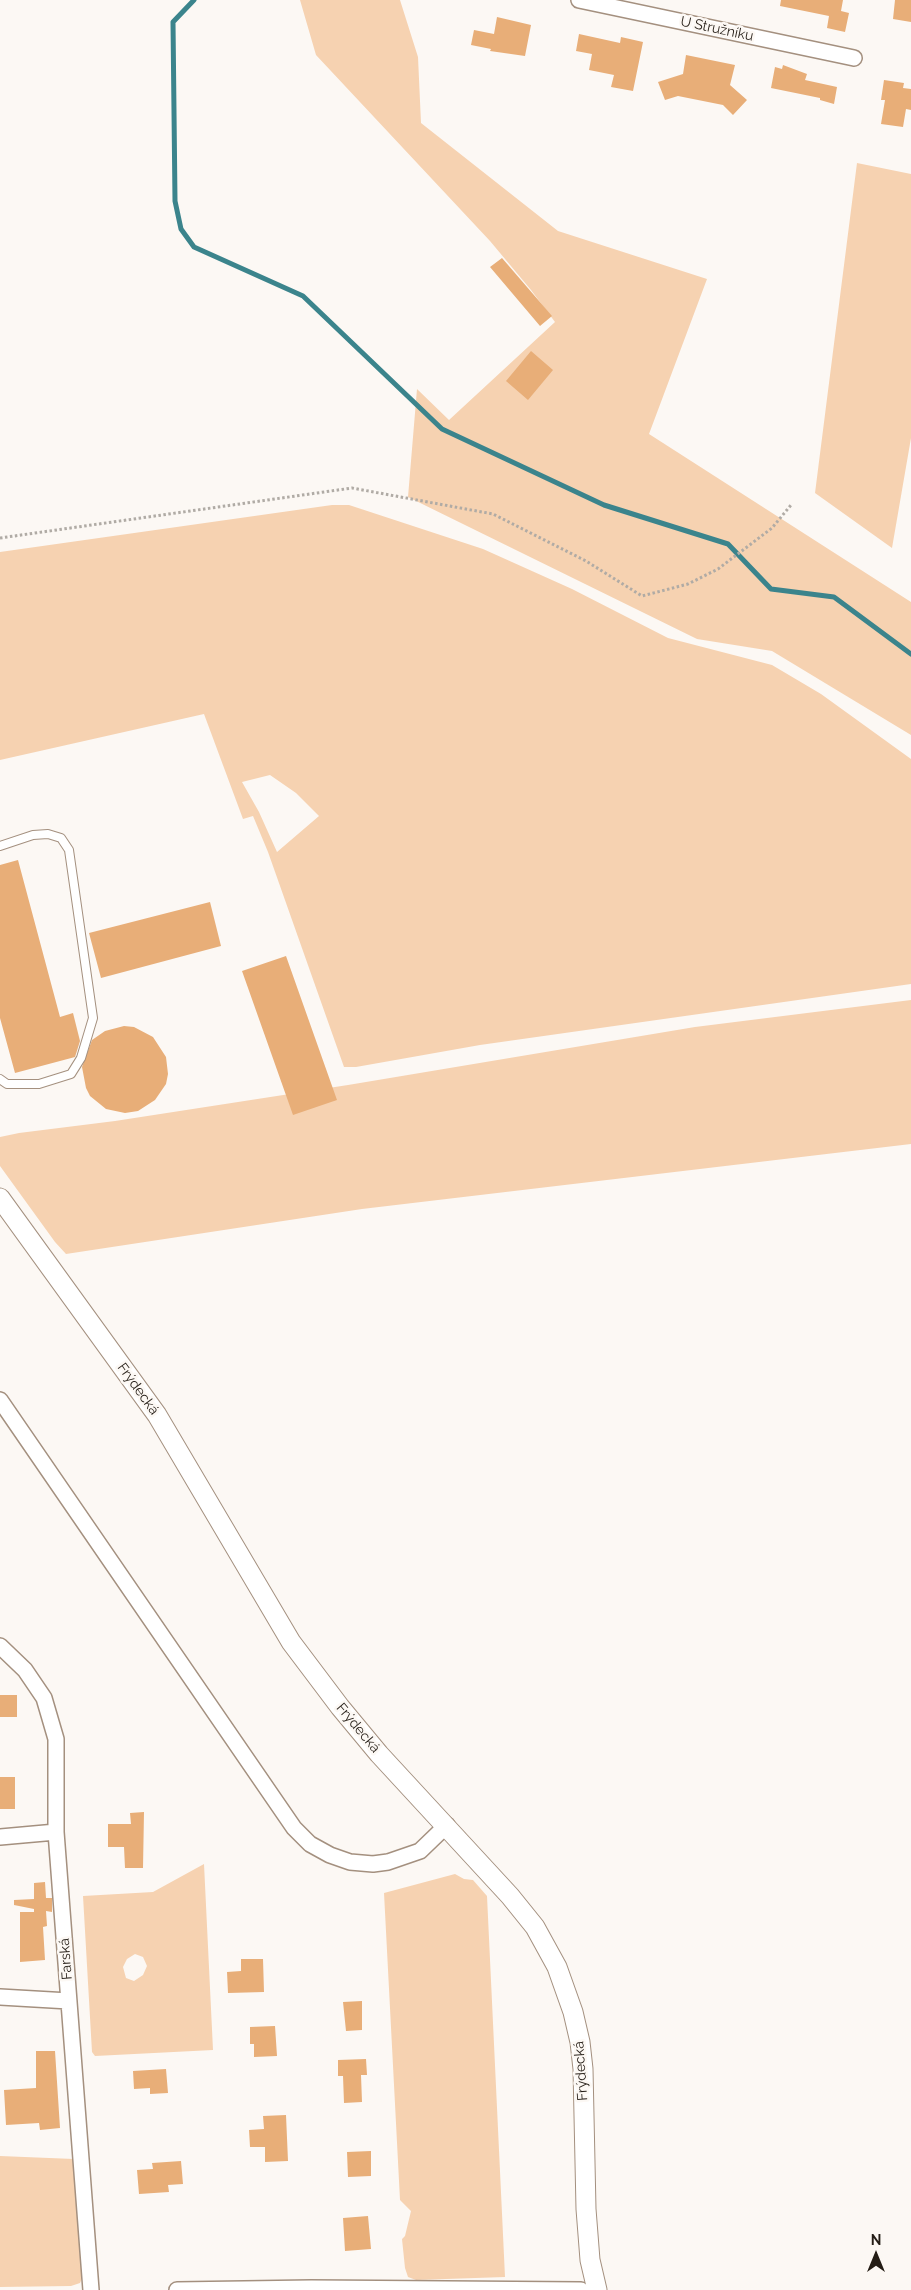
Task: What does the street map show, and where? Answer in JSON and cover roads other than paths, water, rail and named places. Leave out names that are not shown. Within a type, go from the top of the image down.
[{"type":"street","name":"U Stružníku","points":[[579,0],[854,58]]},
{"type":"street","name":"Frýdecká","points":[[0,1198],[157,1415],[291,1642],[340,1707],[379,1754],[447,1825],[535,1927],[566,1988],[580,2042],[583,2069],[586,2209],[590,2260],[598,2290]]},
{"type":"street","points":[[0,1400],[289,1820],[310,1844],[330,1855],[350,1862],[373,1864],[388,1862],[420,1851],[447,1825]]},
{"type":"street","name":"Farská","points":[[0,1646],[31,1677],[50,1710],[56,1739],[56,1832],[91,2290]]},
{"type":"street","points":[[0,1836],[56,1832]]},
{"type":"street","points":[[0,1997],[69,2001]]},
{"type":"street","points":[[177,2290],[320,2288],[581,2290]]},
{"type":"lane","points":[[0,846],[33,835],[48,834],[61,838],[69,850],[93,1018],[81,1058],[71,1074],[39,1084],[7,1084],[0,1079]]},
{"type":"waterway","points":[[194,0],[173,22],[175,201],[181,229],[194,247],[303,296],[442,429],[604,505],[728,544],[771,589],[834,597],[911,654]]}]
